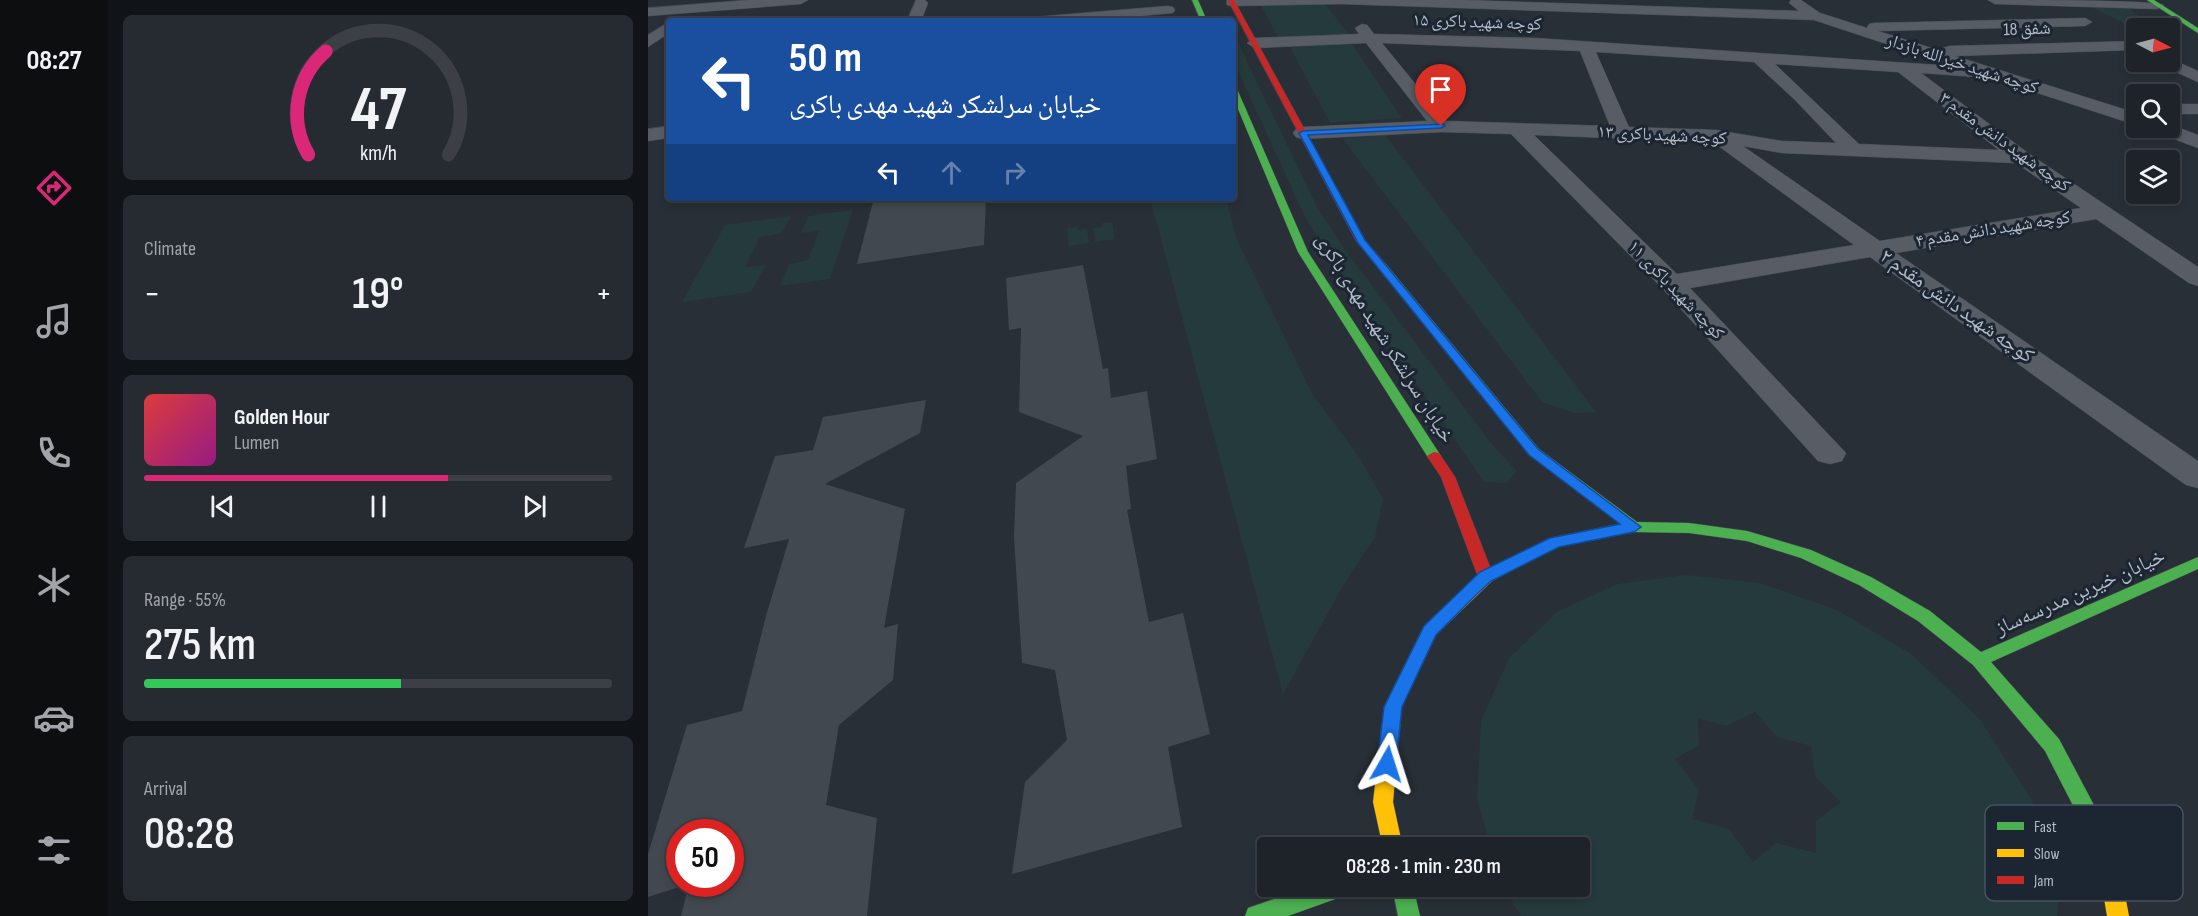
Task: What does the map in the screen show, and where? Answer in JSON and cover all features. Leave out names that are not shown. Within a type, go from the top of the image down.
[{"type":"main road","points":[[1195,0],[1203,18]]},
{"type":"main road","name":"خیابان سرلشکر شهید مهدی باکری","points":[[1232,1],[1361,241],[1534,452],[1634,527]]},
{"type":"main road","points":[[2153,2],[2198,31]]},
{"type":"main road","name":"خیابان سرلشکر شهید مهدی باکری","points":[[1236,96],[1303,252],[1448,477],[1486,577]]},
{"type":"main road","points":[[1391,837],[1383,802],[1393,707],[1430,631],[1486,577],[1555,542],[1634,527],[1689,528],[1747,536],[1806,554],[1865,580],[1924,616],[1979,660],[2052,745],[2083,805]]},
{"type":"main road","name":"خیابان خیرین مدرسه‌ساز","points":[[1979,660],[2198,563]]},
{"type":"main road","points":[[1256,916],[1312,897]]},
{"type":"main road","points":[[1405,897],[1409,916]]},
{"type":"main road","points":[[2115,901],[2118,916]]},
{"type":"street","points":[[648,12],[696,4],[796,0]]},
{"type":"street","points":[[779,14],[796,0]]},
{"type":"street","points":[[1232,1],[1341,0],[1815,16]]},
{"type":"street","points":[[1341,0],[1441,126]]},
{"type":"street","name":"کوچه شهید خیرالله بازدار","points":[[1793,0],[1815,16],[2126,116]]},
{"type":"street","points":[[1995,0],[2153,2]]},
{"type":"street","points":[[2044,1],[2126,42]]},
{"type":"street","points":[[915,18],[921,3]]},
{"type":"street","points":[[680,18],[696,4]]},
{"type":"street","points":[[1535,44],[1543,7]]},
{"type":"street","points":[[1054,17],[1168,10]]},
{"type":"street","points":[[1851,28],[2095,27]]},
{"type":"street","points":[[652,50],[666,30]]},
{"type":"street","name":"کوچه شهید باکری ۱۵","points":[[1255,44],[1370,38],[1586,47],[1697,48],[1756,56],[1991,73]]},
{"type":"street","name":"شفق 18","points":[[1923,52],[2126,46]]},
{"type":"street","points":[[1586,47],[1622,132]]},
{"type":"street","points":[[1756,56],[1800,95],[1854,151]]},
{"type":"street","name":"کوچه شهید دانش مقدم ۳","points":[[1902,67],[2021,157],[2198,278]]},
{"type":"street","points":[[2180,69],[2198,77]]},
{"type":"street","points":[[2106,110],[2126,109]]},
{"type":"street","points":[[2180,109],[2198,109]]},
{"type":"street","name":"کوچه شهید باکری ۱۳","points":[[1303,133],[1441,126],[1622,132],[1716,136],[1782,147],[2021,157]]},
{"type":"street","name":"کوچه شهید باکری ۱۱","points":[[1518,130],[1671,283],[1830,453]]},
{"type":"street","points":[[648,135],[666,132]]},
{"type":"street","points":[[2180,135],[2198,142]]},
{"type":"street","name":"کوچه شهید دانش مقدم ۲","points":[[1716,136],[2198,477]]},
{"type":"street","name":"کوچه شهید دانش مقدم ۴","points":[[1671,283],[2102,211]]},
{"type":"green space","points":[[1258,0],[1322,0],[1349,34],[1279,39]]},
{"type":"green space","points":[[2087,5],[2125,6],[2142,18],[2126,18],[2126,24]]},
{"type":"green space","points":[[1236,38],[1318,209],[1346,251],[1494,447],[1517,471],[1507,483],[1484,482],[1328,255],[1303,213],[1236,67]]},
{"type":"green space","points":[[1351,43],[1402,118],[1330,123],[1290,47]]},
{"type":"green space","points":[[1385,135],[1596,412],[1574,413],[1542,402],[1343,139]]},
{"type":"green space","points":[[1151,201],[1227,201],[1236,238],[1313,395],[1360,458],[1383,499],[1375,537],[1344,584],[1283,694]]},
{"type":"green space","points":[[853,210],[830,279],[780,286],[789,264],[808,260],[819,231],[801,233],[808,216]]},
{"type":"green space","points":[[791,216],[782,233],[760,237],[745,267],[766,265],[751,292],[682,302],[725,225]]},
{"type":"green space","points":[[1112,222],[1115,239],[1095,242],[1093,228],[1102,227],[1102,223]]},
{"type":"green space","points":[[1077,227],[1078,230],[1087,229],[1089,243],[1069,246],[1067,228]]},
{"type":"green space","points":[[1686,575],[1760,583],[1837,610],[1911,654],[1979,718],[2033,805],[1985,805],[1985,901],[2058,901],[2057,916],[1521,916],[1509,897],[1590,897],[1590,837],[1488,837],[1477,800],[1481,721],[1509,658],[1557,612],[1617,584]],"holes":[[[1755,712],[1777,737],[1811,746],[1815,777],[1841,802],[1816,821],[1816,853],[1776,843],[1753,862],[1729,829],[1692,819],[1699,790],[1675,759],[1699,745],[1698,718],[1726,726]]]},
{"type":"building","points":[[873,201],[986,201],[984,245],[857,264]]},
{"type":"building","points":[[1083,265],[1103,369],[1108,368],[1111,398],[1147,391],[1157,459],[1126,466],[1131,509],[1127,510],[1149,622],[1183,613],[1210,734],[1168,747],[1182,827],[1012,874],[1025,782],[1067,740],[1055,670],[1022,663],[1014,537],[1016,483],[1083,436],[1019,412],[1021,328],[1009,330],[1006,278]]},
{"type":"building","points":[[926,400],[920,433],[825,484],[905,509],[884,628],[898,624],[893,680],[839,725],[826,805],[877,818],[867,916],[681,916],[686,897],[744,897],[744,819],[666,819],[666,891],[648,897],[648,854],[687,725],[742,711],[766,616],[789,539],[744,548],[775,456],[813,450],[823,417]]},
{"type":"traffic: fast","points":[[1195,0],[1203,18]]},
{"type":"traffic: fast","points":[[2150,0],[2198,31]]},
{"type":"traffic: fast","points":[[1236,96],[1303,252],[1434,456]]},
{"type":"traffic: fast","points":[[1381,265],[1534,452],[1634,527]]},
{"type":"traffic: fast","points":[[1523,558],[1555,542],[1634,527],[1689,528],[1747,536],[1806,554],[1865,581],[1924,616],[1979,660],[2052,745],[2083,805]]},
{"type":"traffic: fast","points":[[1979,660],[2198,563]]},
{"type":"traffic: fast","points":[[1256,916],[1312,897]]},
{"type":"traffic: fast","points":[[1405,897],[1409,916]]},
{"type":"traffic: slow","points":[[1391,837],[1383,802],[1393,707],[1430,631],[1486,577],[1523,558]]},
{"type":"traffic: slow","points":[[2115,901],[2118,916]]},
{"type":"traffic: jam","points":[[1231,0],[1361,241],[1381,265]]},
{"type":"traffic: jam","points":[[1434,456],[1448,477],[1486,577]]},
{"type":"route","points":[[1387,764],[1393,707],[1420,650],[1430,631],[1472,590],[1486,577],[1555,542],[1634,527],[1534,452],[1361,241],[1303,133],[1441,126]]}]
